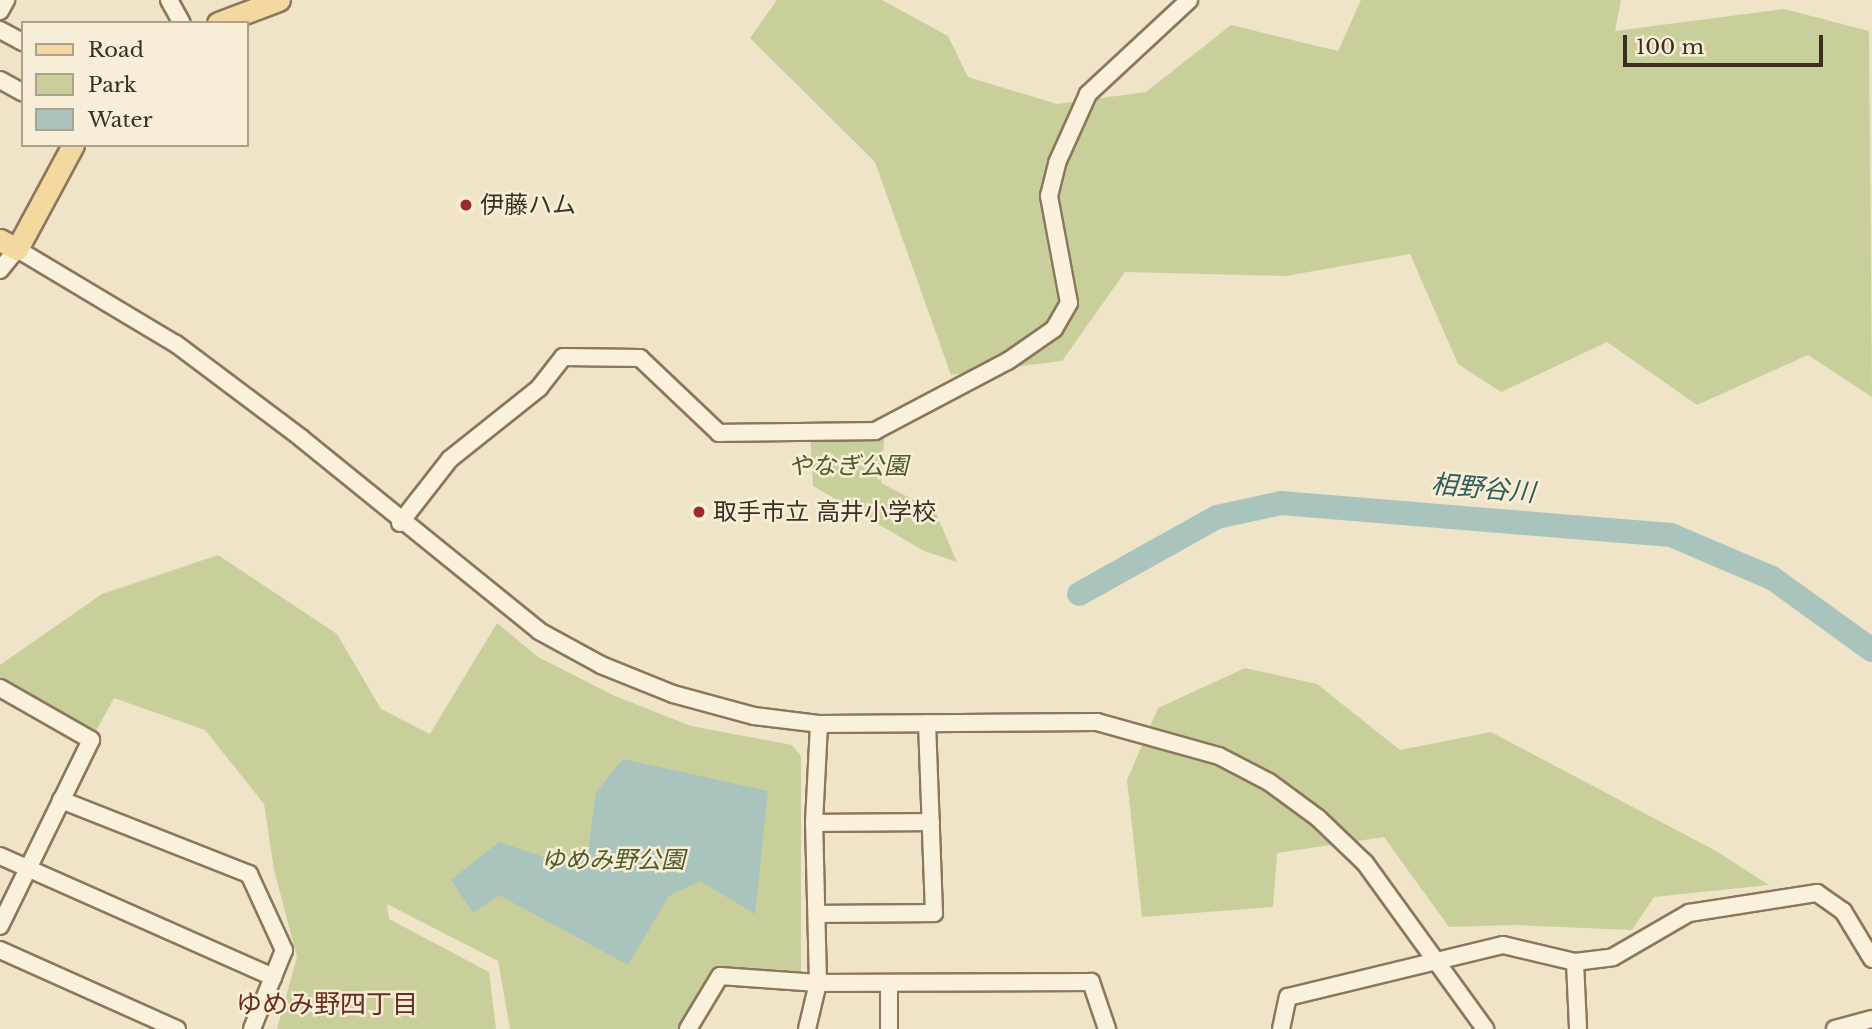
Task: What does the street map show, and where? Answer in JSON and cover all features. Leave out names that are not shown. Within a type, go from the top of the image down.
[{"type":"main road","points":[[223,21],[279,0]]},
{"type":"main road","points":[[8,245],[72,147]]},
{"type":"street","points":[[0,11],[6,0]]},
{"type":"street","points":[[169,0],[181,21]]},
{"type":"street","points":[[400,523],[450,459],[539,388],[563,357],[640,358],[719,433],[875,431],[1008,361],[1054,329],[1069,303],[1049,196],[1057,163],[1088,94],[1189,0]]},
{"type":"street","points":[[0,30],[21,41]]},
{"type":"street","points":[[0,80],[21,92]]},
{"type":"street","points":[[0,270],[8,245],[176,344],[301,438],[400,523],[539,631],[601,665],[673,694],[741,712],[819,724],[1097,722],[1219,756],[1269,782],[1318,818],[1364,863],[1439,961],[1485,1029]]},
{"type":"street","points":[[0,926],[90,740],[1,691]]},
{"type":"street","points":[[817,914],[934,913],[927,723]]},
{"type":"street","points":[[807,1029],[818,983],[814,823],[819,724]]},
{"type":"street","points":[[61,800],[249,874],[284,950],[252,1029]]},
{"type":"street","points":[[814,823],[931,822]]},
{"type":"street","points":[[0,856],[273,977]]},
{"type":"street","points":[[1281,1029],[1288,998],[1503,945],[1575,962],[1613,957],[1689,913],[1818,893],[1843,911],[1872,959]]},
{"type":"street","points":[[0,950],[177,1029]]},
{"type":"street","points":[[1575,962],[1578,1029]]},
{"type":"street","points":[[688,1029],[720,976],[818,983],[1091,982],[1107,1029]]},
{"type":"street","points":[[889,984],[889,1029]]},
{"type":"street","points":[[1835,1029],[1872,1019]]},
{"type":"green space","points":[[777,0],[882,0],[948,36],[968,77],[1057,104],[1146,92],[1231,25],[1338,51],[1361,0],[1621,0],[1615,31],[1784,9],[1869,31],[1872,397],[1808,355],[1697,405],[1607,342],[1501,392],[1458,364],[1410,254],[1286,276],[1125,272],[1062,361],[951,375],[875,162],[750,38]]},
{"type":"green space","name":"やなぎ公園","points":[[885,427],[881,483],[935,511],[957,562],[924,551],[813,486],[810,432]]},
{"type":"green space","name":"ゆめみ野公園","points":[[218,555],[337,634],[381,709],[430,734],[497,623],[538,657],[615,696],[691,726],[792,745],[801,756],[801,970],[796,974],[717,973],[684,1029],[510,1029],[498,961],[387,904],[389,919],[489,972],[496,1029],[277,1029],[297,957],[274,870],[264,804],[205,730],[114,698],[91,740],[0,688],[0,665],[102,594]]},
{"type":"green space","points":[[1245,668],[1317,684],[1400,750],[1491,732],[1716,851],[1769,885],[1654,897],[1632,930],[1513,925],[1449,927],[1384,837],[1277,853],[1273,907],[1142,917],[1127,780],[1158,708]]},
{"type":"water","points":[[623,759],[768,791],[755,914],[700,881],[669,896],[628,965],[499,895],[473,913],[451,880],[499,842],[544,857],[587,859],[596,792]]},
{"type":"waterway","name":"相野谷川","points":[[1079,594],[1217,517],[1281,503],[1671,535],[1772,578],[1872,650]]},
{"type":"place","name":"伊藤ハム","points":[[466,205]]},
{"type":"place","name":"取手市立 高井小学校","points":[[699,512]]},
{"type":"district","name":"ゆめみ野四丁目","points":[[327,1005]]}]
